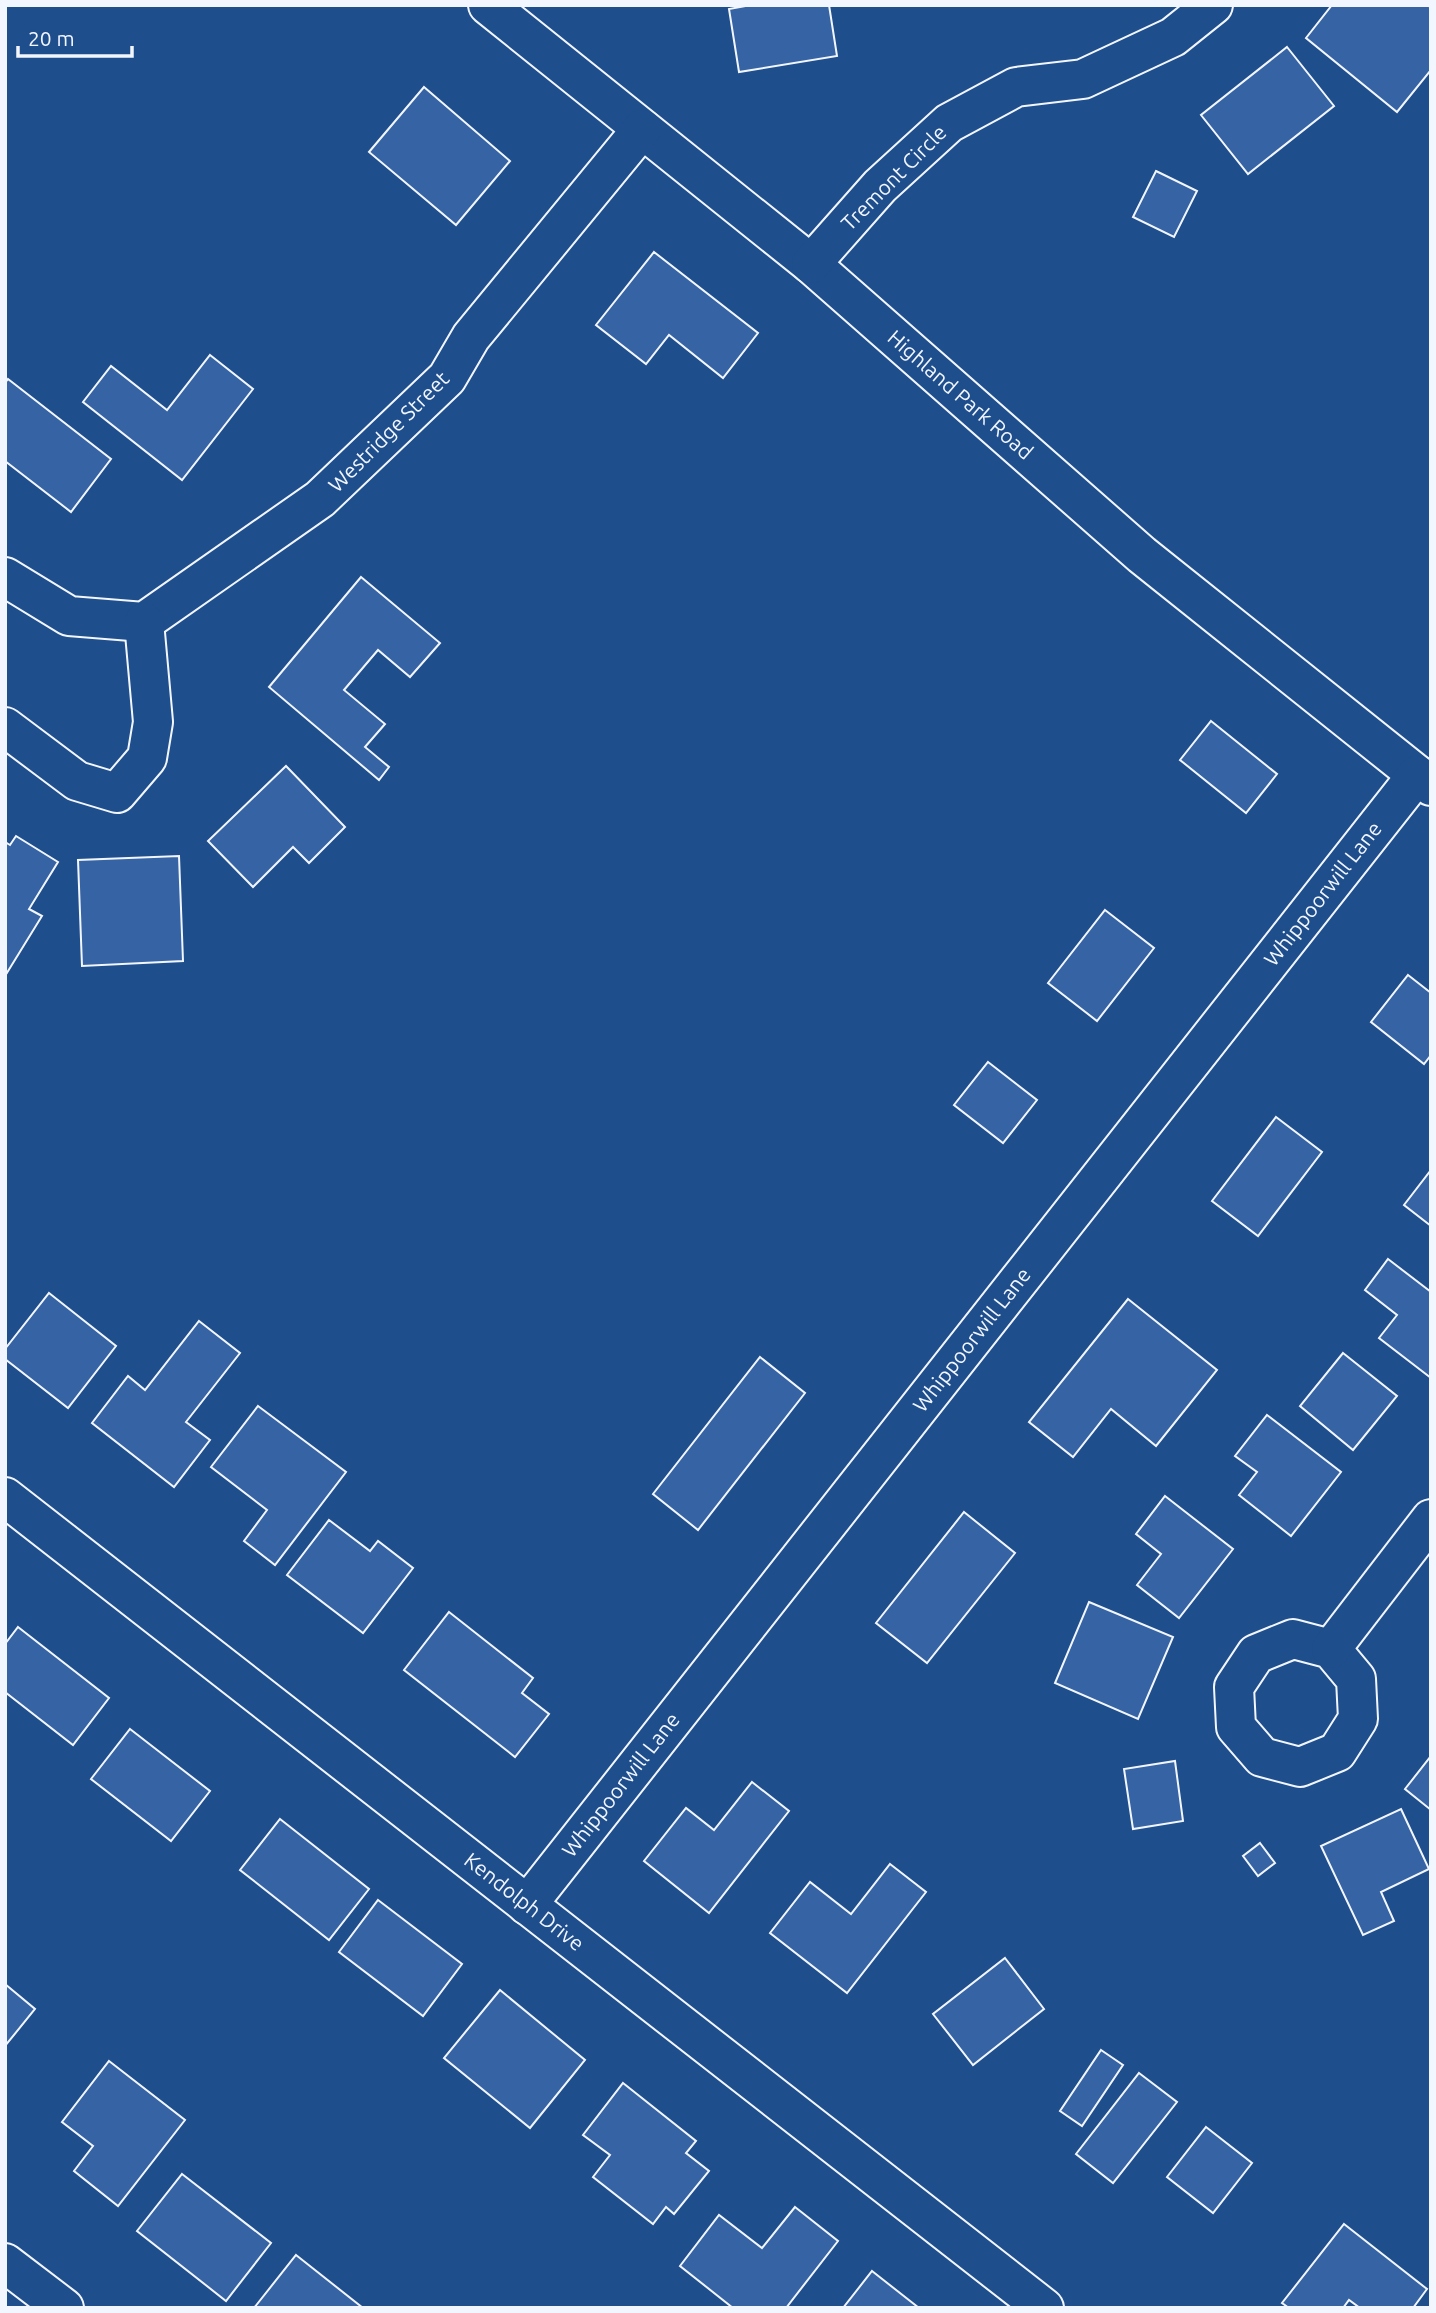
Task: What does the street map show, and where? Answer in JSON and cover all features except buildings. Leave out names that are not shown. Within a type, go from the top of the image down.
[{"type":"street","name":"Highland Park Road","points":[[488,5],[811,264],[1142,555],[1424,780]]},
{"type":"street","name":"Tremont Circle","points":[[811,264],[880,186],[949,123],[1016,87],[1083,79],[1172,37],[1213,5]]},
{"type":"street","name":"Westridge Street","points":[[144,622],[320,499],[447,378],[471,337],[642,129]]},
{"type":"street","points":[[5,577],[69,616],[144,622],[153,722],[147,758],[117,793],[77,781],[5,727]]},
{"type":"street","name":"Whippoorwill Lane","points":[[527,1905],[1424,780]]},
{"type":"street","name":"Kendolph Drive","points":[[10,1509],[527,1905],[1044,2308]]},
{"type":"street","points":[[1331,1649],[1431,1519]]},
{"type":"street","points":[[5,2263],[64,2308]]}]
